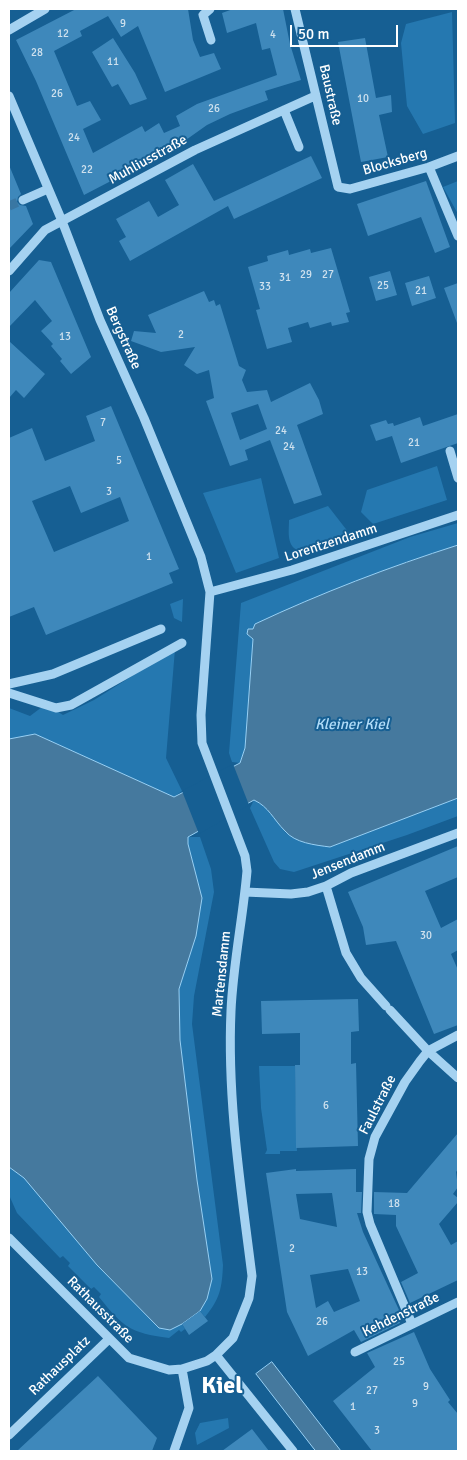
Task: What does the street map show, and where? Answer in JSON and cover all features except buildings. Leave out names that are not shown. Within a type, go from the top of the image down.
[{"type":"street","points":[[9,30],[45,9]]},
{"type":"street","points":[[210,9],[203,15],[211,40]]},
{"type":"street","name":"Baustraße","points":[[295,9],[338,187]]},
{"type":"street","name":"Bergstraße","points":[[9,96],[62,221],[100,320],[144,418],[201,557],[210,592]]},
{"type":"street","name":"Muhliusstraße","points":[[9,271],[45,230],[195,150],[315,96]]},
{"type":"street","points":[[284,110],[299,147]]},
{"type":"street","name":"Blocksberg","points":[[338,187],[350,189],[428,167],[458,156]]},
{"type":"street","points":[[428,167],[458,236]]},
{"type":"street","points":[[23,200],[48,189]]},
{"type":"street","points":[[450,452],[458,478]]},
{"type":"street","name":"Lorentzendamm","points":[[210,592],[292,570],[458,515]]},
{"type":"street","name":"Martensdamm","points":[[210,592],[201,729],[202,743],[245,856],[247,871],[231,1011],[231,1092],[234,1133],[252,1276],[249,1298],[233,1338],[216,1355]]},
{"type":"street","points":[[9,684],[53,674],[161,629]]},
{"type":"street","points":[[9,693],[56,708],[71,706],[182,643]]},
{"type":"street","name":"Jensendamm","points":[[245,892],[291,894],[308,892],[326,886],[351,873],[458,833]]},
{"type":"street","points":[[326,886],[346,952],[361,978],[428,1051],[458,1078]]},
{"type":"street","name":"Faulstraße","points":[[412,1324],[370,1224],[367,1212],[369,1159],[375,1137],[385,1115],[404,1082],[428,1051],[458,1036]]},
{"type":"street","name":"Rathausstraße","points":[[9,1238],[129,1358],[169,1370],[182,1369],[205,1362],[216,1355]]},
{"type":"street","name":"Kehdenstraße","points":[[355,1352],[458,1302]]},
{"type":"street","name":"Rathausplatz","points":[[9,1435],[109,1338]]},
{"type":"street","points":[[216,1355],[293,1451]]},
{"type":"street","points":[[174,1451],[189,1408],[182,1369]]},
{"type":"shaded area","points":[[452,12],[455,123],[423,134],[407,106],[401,43],[406,24]]},
{"type":"shaded area","points":[[458,181],[458,214],[443,187]]},
{"type":"shaded area","points":[[437,466],[447,500],[373,524],[361,512],[367,490]]},
{"type":"shaded area","points":[[261,478],[279,558],[236,573],[203,493]]},
{"type":"shaded area","points":[[328,506],[349,533],[300,551],[292,546],[289,539],[289,520]]},
{"type":"shaded area","points":[[458,523],[458,545],[406,562],[299,604],[247,634],[253,639],[245,748],[240,763],[232,762],[229,753],[241,603],[410,537]]},
{"type":"shaded area","points":[[183,599],[182,622],[174,618],[170,604]]},
{"type":"shaded area","points":[[175,649],[166,758],[182,791],[174,797],[35,734],[9,739],[9,708],[30,716],[46,704],[63,715],[94,700]]},
{"type":"shaded area","points":[[458,798],[458,816],[407,835],[294,872],[280,869],[274,862],[250,808],[254,800],[264,805],[286,833],[330,847]]},
{"type":"shaded area","points":[[187,837],[200,837],[211,869],[214,892],[194,996],[192,1024],[223,1265],[219,1293],[214,1305],[205,1317],[200,1311],[207,1299],[212,1279],[197,1180],[180,1040],[179,989],[196,936]]},
{"type":"shaded area","points":[[259,1066],[295,1066],[297,1151],[280,1151],[280,1154],[265,1154],[267,1150],[261,1108]]},
{"type":"shaded area","points":[[9,1167],[24,1178],[170,1330],[182,1324],[185,1329],[181,1332],[179,1330],[169,1338],[136,1331],[121,1322],[99,1297],[101,1294],[94,1287],[91,1289],[68,1266],[70,1263],[63,1256],[60,1258],[17,1213],[9,1195]]},
{"type":"shaded area","points":[[228,1418],[229,1428],[197,1445],[195,1433],[200,1423]]},
{"type":"water","name":"Kleiner Kiel","points":[[458,545],[458,798],[330,847],[306,843],[289,835],[263,806],[254,800],[188,837],[188,844],[202,898],[196,936],[179,989],[180,1040],[197,1180],[212,1279],[207,1299],[200,1311],[170,1330],[159,1328],[97,1265],[24,1178],[9,1167],[9,739],[35,734],[174,797],[240,763],[245,748],[253,639],[247,634],[248,629],[253,629],[255,624],[330,591],[406,562]]},
{"type":"water","points":[[272,1362],[341,1451],[316,1451],[314,1449],[256,1374]]},
{"type":"pier","points":[[233,764],[249,805],[199,834],[182,791]]},
{"type":"tunnel","points":[[9,206],[23,200]]},
{"type":"district","name":"Kiel","points":[[222,1387]]}]
